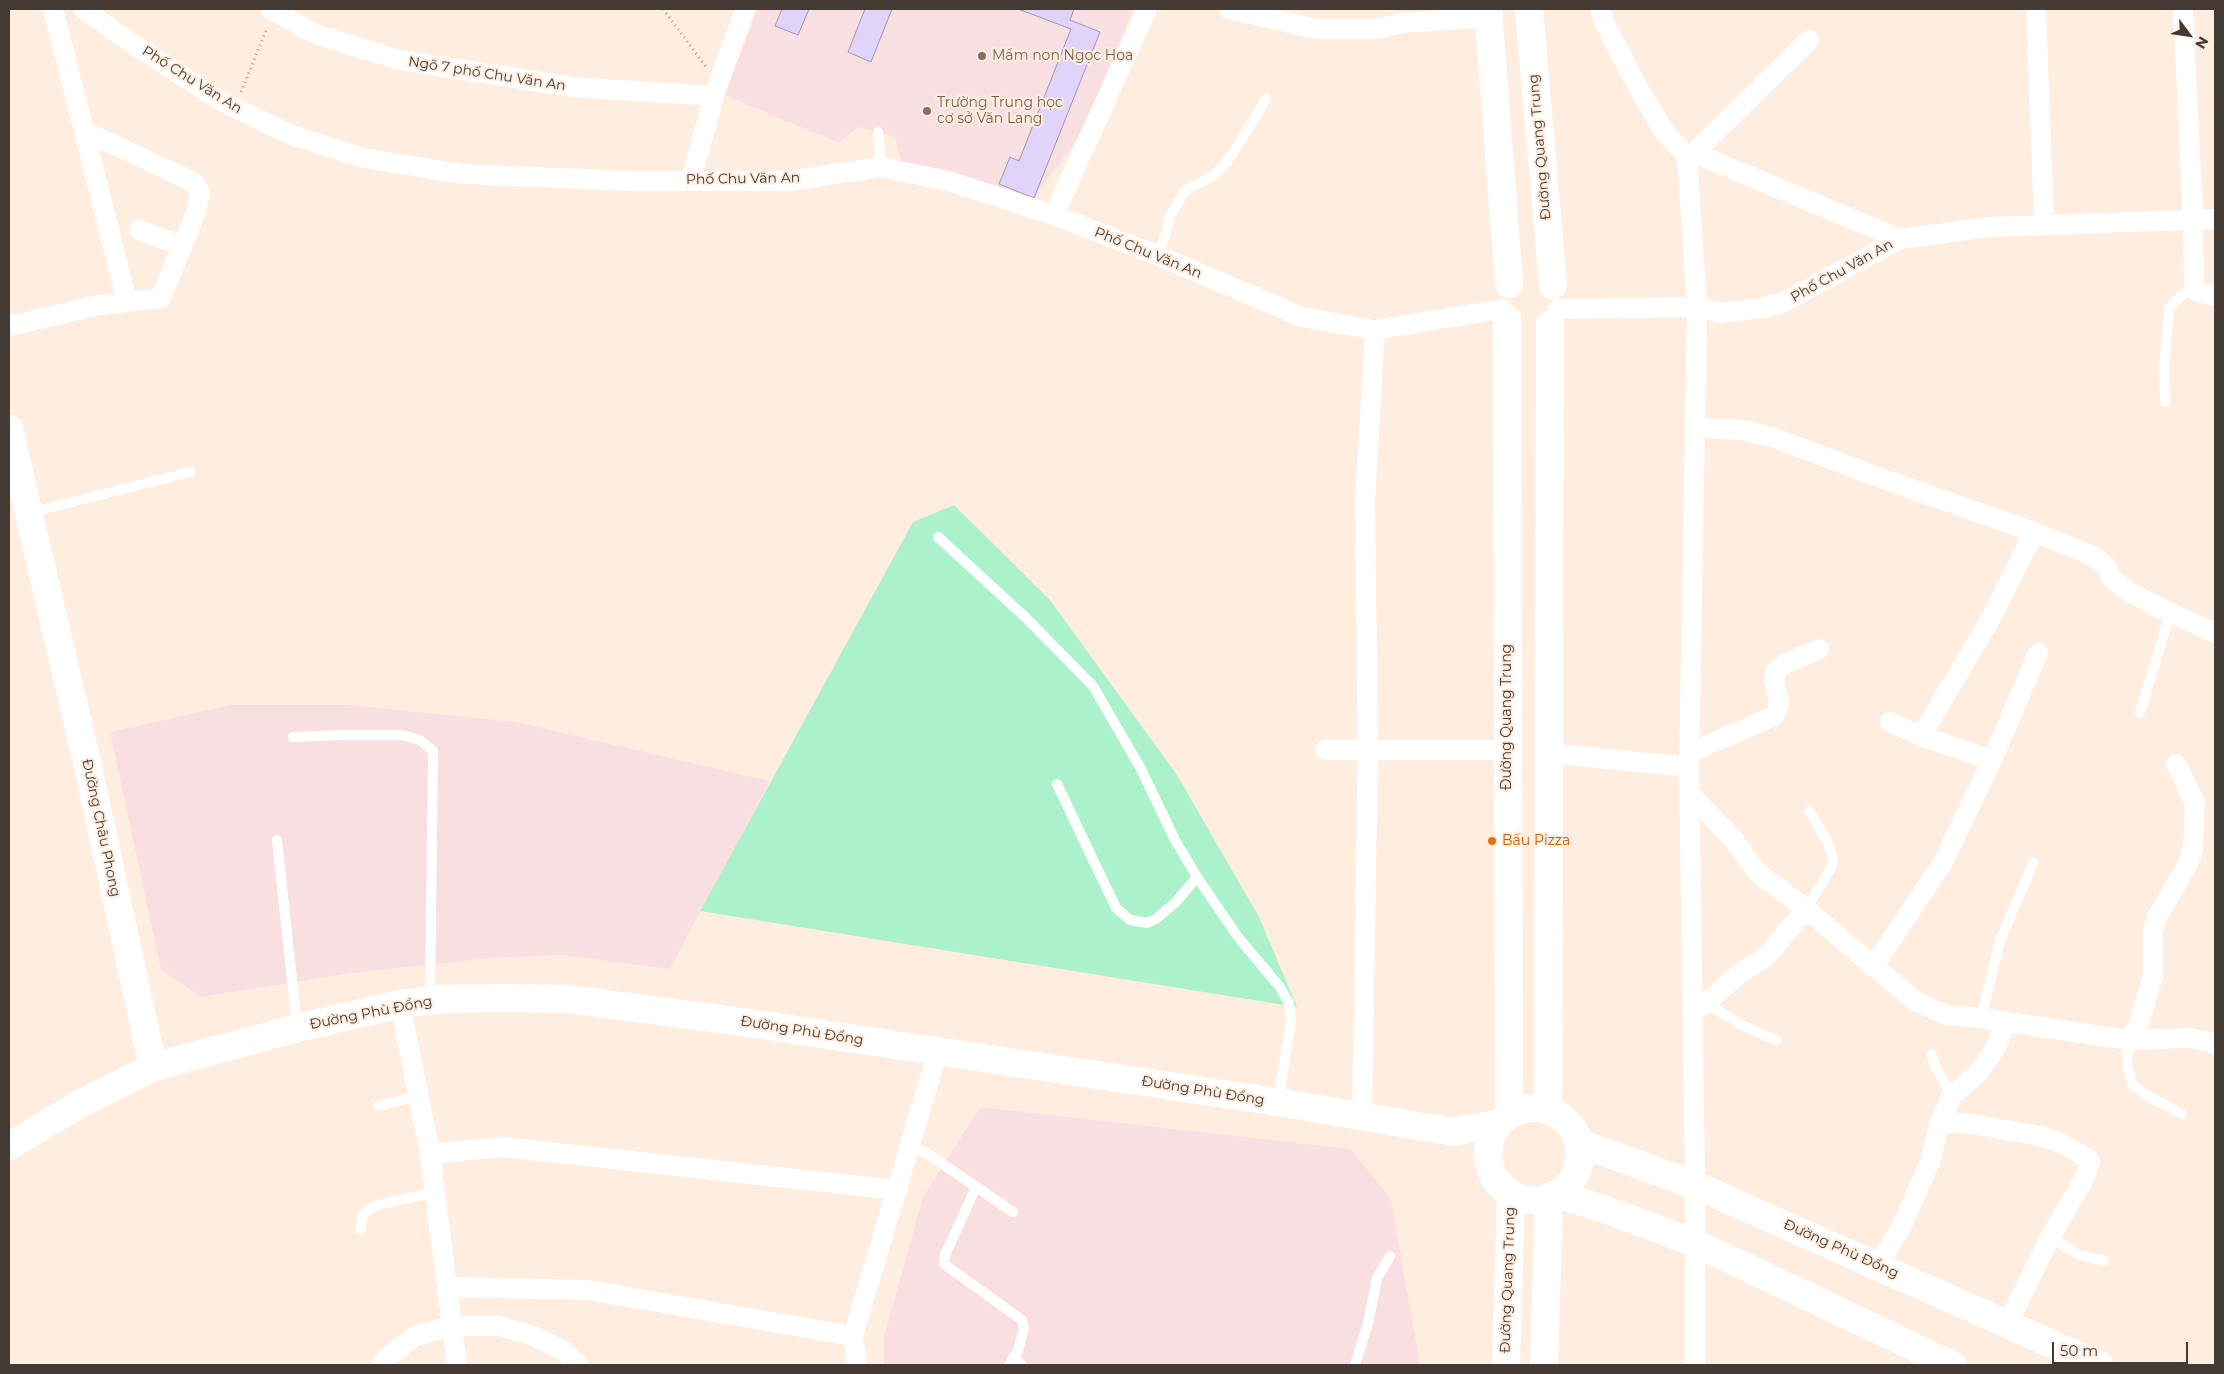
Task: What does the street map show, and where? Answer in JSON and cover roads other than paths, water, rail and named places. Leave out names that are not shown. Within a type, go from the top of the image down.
[{"type":"main road","name":"Đường Quang Trung","points":[[1529,9],[1554,306],[1548,753],[1548,1110]]},
{"type":"main road","name":"Đường Quang Trung","points":[[1488,13],[1506,304],[1507,750],[1504,1119]]},
{"type":"main road","points":[[1531,274],[1544,277],[1554,306],[1541,330],[1525,331],[1515,327],[1506,304],[1519,276],[1531,274]]},
{"type":"main road","name":"Đường Châu Phong","points":[[9,429],[87,762],[153,1067]]},
{"type":"main road","name":"Đường Phù Đổng","points":[[153,1067],[298,1028],[400,1004],[430,1000],[570,999],[683,1013],[1278,1102],[1454,1132],[1504,1119]]},
{"type":"main road","points":[[9,1146],[83,1102],[153,1067]]},
{"type":"main road","points":[[1528,1108],[1548,1110],[1568,1122],[1579,1143],[1580,1158],[1576,1173],[1568,1185],[1552,1196],[1530,1200],[1511,1194],[1495,1180],[1488,1159],[1490,1140],[1504,1119],[1528,1108]]},
{"type":"main road","name":"Đường Phù Đổng","points":[[1454,1132],[1488,1159]]},
{"type":"main road","name":"Đường Phù Đổng","points":[[1579,1143],[1695,1185],[2099,1365]]},
{"type":"main road","name":"Đường Quang Trung","points":[[1506,1365],[1511,1194]]},
{"type":"main road","points":[[1552,1196],[1604,1210],[1695,1243],[1952,1365]]},
{"type":"main road","points":[[1544,1365],[1552,1196]]},
{"type":"street","points":[[52,9],[127,302]]},
{"type":"street","name":"Phố Chu Văn An","points":[[84,9],[140,48],[235,108],[291,135],[364,158],[462,174],[632,180],[789,181],[881,167],[948,181],[1054,215],[1159,256],[1302,317],[1375,330],[1506,304]]},
{"type":"street","points":[[690,180],[716,90],[746,9]]},
{"type":"street","points":[[1054,215],[1147,9]]},
{"type":"street","points":[[1229,9],[1316,29],[1374,30],[1403,23],[1488,13]]},
{"type":"street","points":[[1600,9],[1605,24],[1663,130],[1690,154],[1900,238]]},
{"type":"street","points":[[2036,9],[2044,224]]},
{"type":"street","points":[[2183,9],[2193,220],[2194,287],[2198,292],[2215,296]]},
{"type":"street","name":"Ngõ 7 phố Chu Văn An","points":[[272,10],[315,34],[400,60],[572,87],[716,90]]},
{"type":"street","points":[[1695,1365],[1695,1185],[1699,1007],[1689,760],[1697,307],[1690,154],[1809,40]]},
{"type":"street","points":[[9,326],[100,305],[161,298],[182,246],[199,199],[200,192],[196,185],[170,170],[84,131]]},
{"type":"street","name":"Phố Chu Văn An","points":[[1554,306],[1697,307],[1720,312],[1762,308],[1784,302],[1900,238],[1988,226],[2215,219]]},
{"type":"street","points":[[140,230],[182,246]]},
{"type":"street","points":[[1362,1117],[1368,749],[1365,501],[1375,330]]},
{"type":"street","points":[[1694,428],[1743,430],[1776,438],[1886,480],[2034,532],[2092,556],[2106,566],[2112,578],[2129,592],[2215,633]]},
{"type":"street","points":[[1921,736],[1990,620],[2034,532]]},
{"type":"street","points":[[1548,753],[1689,760],[1772,717],[1776,713],[1779,703],[1774,680],[1776,672],[1784,664],[1819,650]]},
{"type":"street","points":[[1873,966],[1942,864],[1992,760],[2038,653]]},
{"type":"street","points":[[1890,722],[1921,736],[1992,760]]},
{"type":"street","points":[[1325,750],[1507,750]]},
{"type":"street","points":[[2128,1040],[2138,1026],[2154,977],[2153,930],[2156,917],[2189,862],[2193,849],[2195,803],[2176,764]]},
{"type":"street","points":[[1689,793],[1734,840],[1757,872],[1806,909],[1915,1001],[1946,1015],[1981,1018],[2128,1040],[2189,1038],[2210,1042],[2215,1046]]},
{"type":"street","points":[[1699,1007],[1740,973],[1766,958],[1806,909]]},
{"type":"street","points":[[400,1004],[430,1154],[457,1365]]},
{"type":"street","points":[[1878,1266],[1902,1225],[1930,1162],[1940,1122],[1952,1096],[1976,1075],[1994,1051],[2006,1023]]},
{"type":"street","points":[[857,1365],[854,1336],[938,1051]]},
{"type":"street","points":[[1940,1122],[1973,1124],[2040,1136],[2061,1143],[2087,1158],[2090,1162],[2089,1168],[2050,1237],[2008,1323]]},
{"type":"street","points":[[430,1154],[503,1147],[897,1190]]},
{"type":"street","points":[[447,1288],[588,1290],[854,1336]]},
{"type":"street","points":[[381,1365],[384,1360],[415,1336],[452,1326],[499,1326],[534,1336],[565,1352],[578,1365]]},
{"type":"lane","points":[[1159,256],[1171,214],[1186,190],[1213,176],[1230,158],[1266,99]]},
{"type":"lane","points":[[878,132],[881,167]]},
{"type":"lane","points":[[2165,402],[2164,365],[2169,309],[2179,297],[2194,287]]},
{"type":"lane","points":[[28,513],[190,472]]},
{"type":"lane","points":[[938,537],[1024,617],[1093,686],[1141,769],[1175,840],[1197,877],[1238,937],[1279,986],[1289,1003],[1291,1022],[1278,1102]]},
{"type":"lane","points":[[2140,713],[2170,613]]},
{"type":"lane","points":[[293,737],[402,735],[420,740],[433,751],[430,1000]]},
{"type":"lane","points":[[1057,784],[1116,908],[1130,920],[1147,923],[1156,920],[1176,902],[1197,877]]},
{"type":"lane","points":[[1806,909],[1832,868],[1833,858],[1828,841],[1808,811]]},
{"type":"lane","points":[[277,840],[298,1028]]},
{"type":"lane","points":[[1981,1018],[2000,941],[2034,863]]},
{"type":"lane","points":[[1699,1007],[1776,1040]]},
{"type":"lane","points":[[2128,1040],[2127,1066],[2133,1084],[2148,1096],[2181,1114]]},
{"type":"lane","points":[[1932,1055],[1934,1067],[1952,1096]]},
{"type":"lane","points":[[378,1106],[418,1096]]},
{"type":"lane","points":[[910,1148],[925,1152],[1012,1212]]},
{"type":"lane","points":[[976,1187],[949,1247],[944,1264],[1022,1320],[1024,1329],[1011,1361],[1022,1365]]},
{"type":"lane","points":[[360,1229],[362,1216],[373,1206],[435,1192]]},
{"type":"lane","points":[[2050,1237],[2076,1254],[2104,1261]]},
{"type":"lane","points":[[1355,1365],[1368,1323],[1377,1278],[1390,1256]]},
{"type":"place","name":"Mầm non Ngọc Hoa","points":[[982,56]]},
{"type":"place","name":"Trường Trung học cơ sở Văn Lang","points":[[927,111]]},
{"type":"place","name":"Bấu Pizza","points":[[1492,841]]}]
